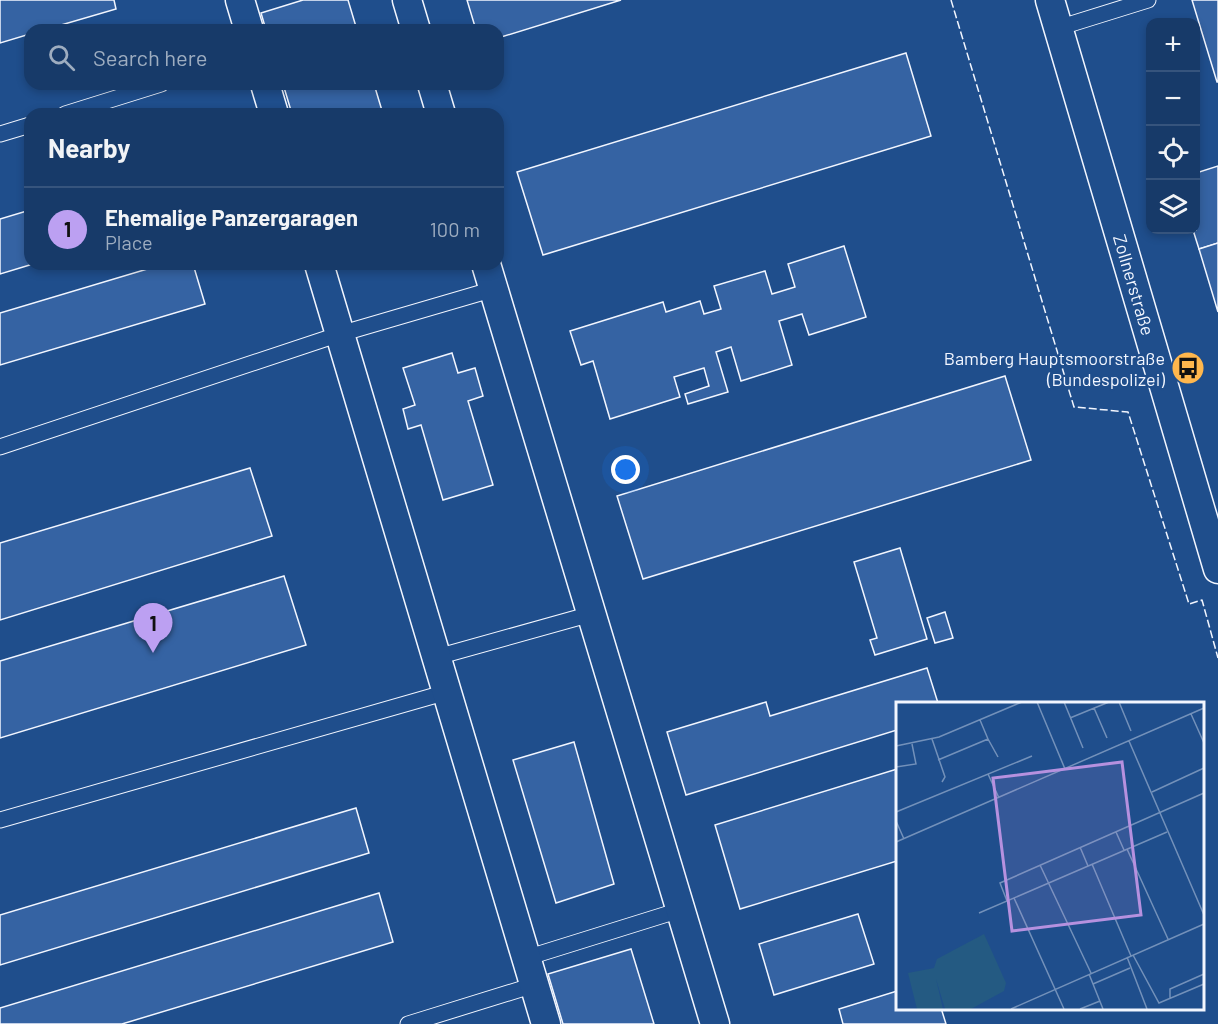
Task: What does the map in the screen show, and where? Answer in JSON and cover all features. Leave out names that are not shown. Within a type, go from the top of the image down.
[{"type":"street","points":[[240,0],[247,24]]},
{"type":"street","points":[[407,0],[414,24]]},
{"type":"street","name":"Zollnerstraße","points":[[1050,0],[1218,569]]},
{"type":"street","points":[[268,90],[272,108]]},
{"type":"street","points":[[434,90],[439,108]]},
{"type":"street","points":[[321,270],[546,1024]]},
{"type":"street","points":[[490,276],[715,1024]]},
{"type":"lane","points":[[1058,27],[1148,0]]},
{"type":"lane","points":[[84,108],[142,90]]},
{"type":"lane","points":[[0,134],[24,127]]},
{"type":"lane","points":[[0,447],[340,334],[490,276]]},
{"type":"lane","points":[[437,657],[591,614]]},
{"type":"lane","points":[[0,820],[447,692]]},
{"type":"lane","points":[[526,958],[680,910]]},
{"type":"lane","points":[[408,1024],[534,985]]},
{"type":"building","points":[[0,0],[114,0],[116,9],[65,24],[24,24],[24,36],[0,43]]},
{"type":"building","points":[[303,0],[348,0],[355,24],[264,24],[261,13]]},
{"type":"building","points":[[467,0],[621,0],[504,36],[504,24],[474,24]]},
{"type":"building","points":[[1192,0],[1218,0],[1218,82],[1200,26],[1200,18],[1197,18]]},
{"type":"building","points":[[906,53],[931,136],[543,255],[517,172]]},
{"type":"building","points":[[285,90],[376,90],[381,108],[290,108]]},
{"type":"building","points":[[1218,166],[1218,243],[1199,249],[1194,234],[1200,234],[1200,172]]},
{"type":"building","points":[[24,212],[24,267],[0,274],[0,219]]},
{"type":"building","points":[[1218,243],[1218,312],[1199,249]]},
{"type":"building","points":[[844,246],[866,317],[809,335],[802,314],[779,321],[792,365],[741,381],[731,347],[716,352],[728,392],[688,404],[685,394],[709,386],[704,368],[674,377],[680,397],[610,419],[593,361],[581,365],[570,331],[663,302],[666,312],[700,301],[704,314],[721,309],[714,286],[765,271],[772,294],[795,287],[788,264]]},
{"type":"building","points":[[144,270],[195,270],[205,304],[0,365],[0,313]]},
{"type":"building","points":[[452,353],[458,373],[475,368],[483,396],[468,401],[493,485],[443,500],[421,425],[408,429],[403,409],[415,405],[403,368]]},
{"type":"building","points":[[1005,376],[1031,460],[643,579],[617,496]]},
{"type":"building","points":[[250,468],[272,536],[0,620],[0,543]]},
{"type":"building","points":[[900,548],[927,639],[875,655],[870,640],[877,638],[854,562]]},
{"type":"building","points":[[284,576],[306,645],[0,738],[0,661]]},
{"type":"building","points":[[945,612],[953,638],[935,643],[927,618]]},
{"type":"building","points":[[927,668],[938,702],[896,702],[896,730],[686,795],[667,732],[766,702],[770,716]]},
{"type":"building","points":[[574,742],[614,884],[556,903],[513,760]]},
{"type":"building","points":[[896,769],[896,861],[740,909],[715,825]]},
{"type":"building","points":[[356,808],[369,853],[0,965],[0,915]]},
{"type":"building","points":[[379,893],[393,942],[122,1024],[0,1024],[0,1008]]},
{"type":"building","points":[[858,914],[874,964],[774,995],[759,944]]},
{"type":"building","points":[[631,949],[654,1024],[563,1024],[548,974]]},
{"type":"building","points":[[896,991],[896,1009],[941,1009],[946,1024],[843,1024],[839,1009]]},
{"type":"fence","points":[[951,0],[1074,407],[1128,412],[1189,604],[1202,600],[1218,658]]},
{"type":"place","name":"Bamberg Hauptsmoorstraße (Bundespolizei)","points":[[1188,368]]},
{"type":"place","name":"Ehemalige Panzergaragen","points":[[153,653]]}]
